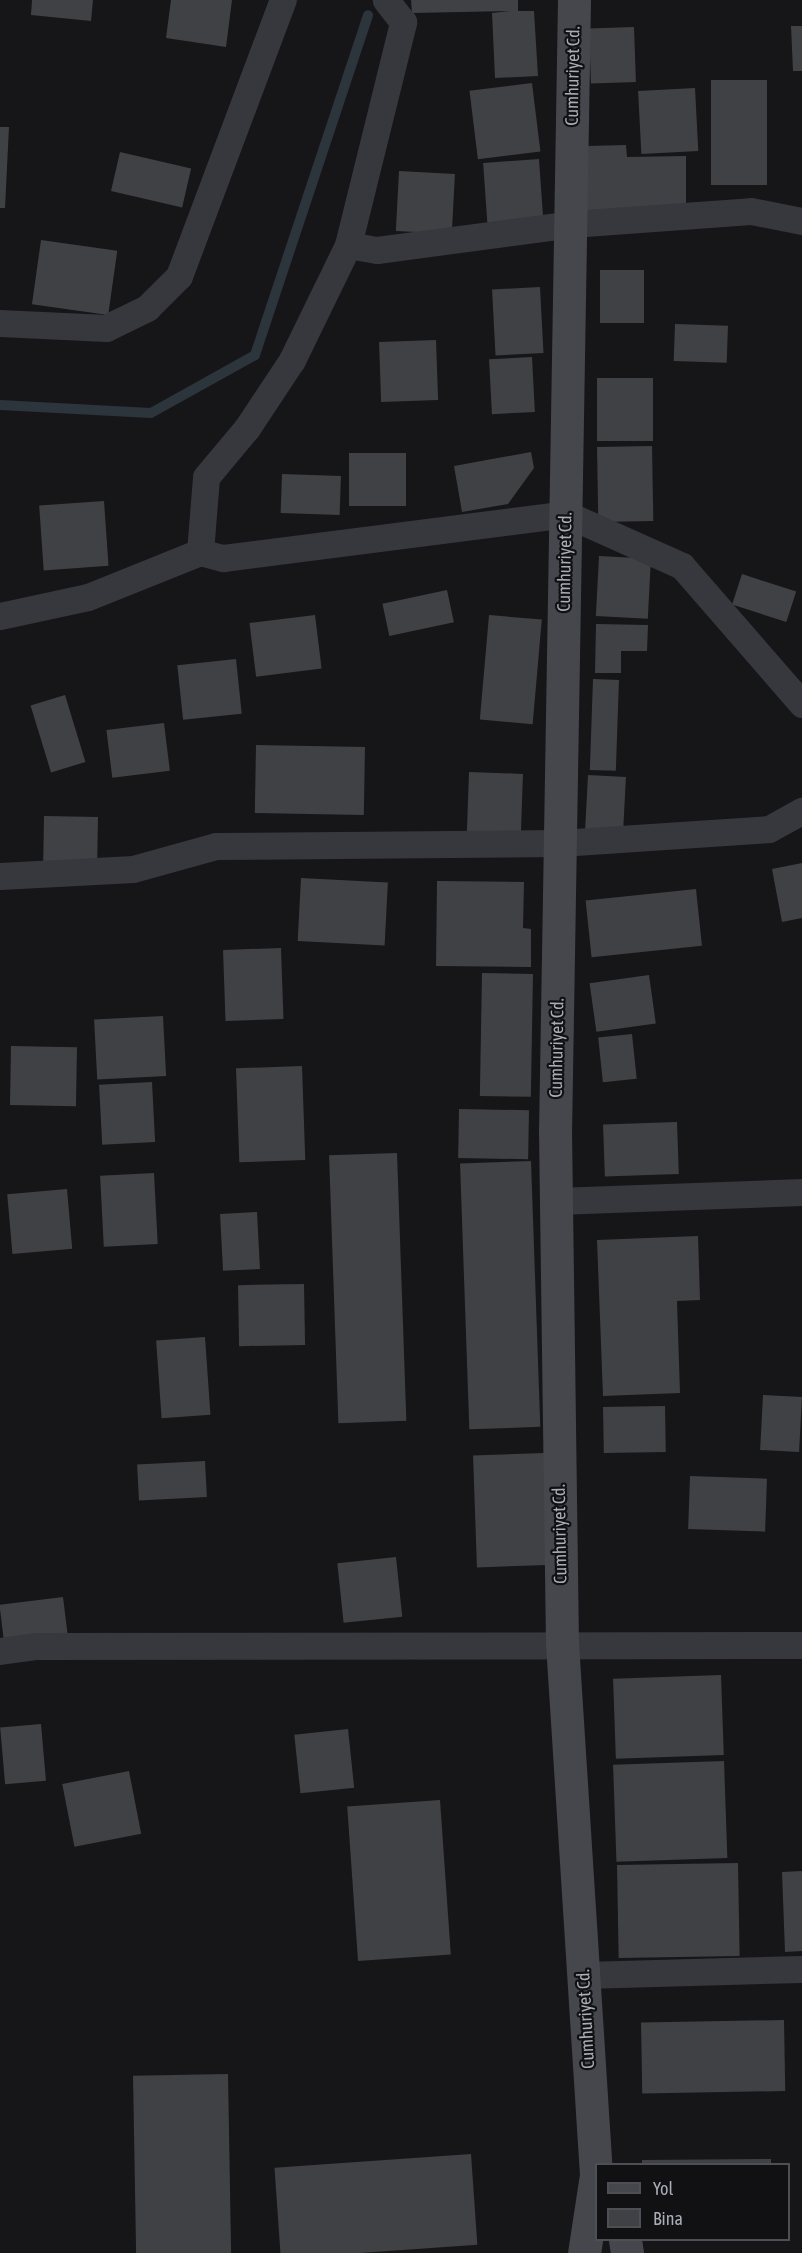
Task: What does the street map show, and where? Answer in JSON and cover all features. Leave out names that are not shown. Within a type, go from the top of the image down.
[{"type":"main road","name":"Cumhuriyet Cd.","points":[[574,0],[556,1201],[562,1643],[584,1975],[589,2095]]},
{"type":"main road","points":[[589,2095],[612,2163]]},
{"type":"main road","points":[[589,2095],[595,2164]]},
{"type":"main road","points":[[584,2253],[595,2182]]},
{"type":"street","points":[[0,323],[106,328],[147,308],[179,276],[282,0]]},
{"type":"street","points":[[200,552],[206,477],[247,428],[292,360],[348,245],[403,22],[386,0]]},
{"type":"street","points":[[348,245],[377,250],[571,224],[751,212],[802,221]]},
{"type":"street","points":[[0,616],[88,597],[200,552],[223,558],[566,514],[682,566],[802,704]]},
{"type":"street","points":[[0,876],[102,873],[216,846],[560,843],[769,829],[802,811]]},
{"type":"street","points":[[556,1201],[802,1192]]},
{"type":"street","points":[[0,1651],[37,1646],[562,1643],[802,1645]]},
{"type":"street","points":[[584,1975],[802,1969]]},
{"type":"building","points":[[32,0],[93,0],[91,21],[31,15]]},
{"type":"building","points":[[171,0],[232,0],[226,47],[166,38]]},
{"type":"building","points":[[411,0],[518,0],[518,11],[534,11],[538,76],[495,78],[492,13],[511,11],[412,13]]},
{"type":"building","points":[[791,26],[802,26],[802,71],[793,71]]},
{"type":"building","points":[[634,27],[636,82],[591,84],[589,29]]},
{"type":"building","points":[[711,80],[767,80],[767,185],[711,185]]},
{"type":"building","points":[[532,83],[540,151],[478,159],[469,91]]},
{"type":"building","points":[[695,88],[698,151],[641,154],[638,91]]},
{"type":"building","points":[[0,127],[9,127],[5,208],[0,208]]},
{"type":"building","points":[[626,145],[627,157],[686,156],[686,211],[587,212],[587,146]]},
{"type":"building","points":[[120,152],[191,168],[182,207],[111,191]]},
{"type":"building","points":[[539,159],[543,219],[487,223],[483,163]]},
{"type":"building","points":[[399,171],[455,174],[452,234],[396,231]]},
{"type":"building","points":[[41,240],[117,251],[108,315],[32,304]]},
{"type":"building","points":[[600,270],[644,270],[644,323],[600,323]]},
{"type":"building","points":[[540,287],[543,353],[496,355],[492,290]]},
{"type":"building","points":[[675,324],[728,326],[727,363],[674,361]]},
{"type":"building","points":[[436,340],[438,400],[381,402],[379,342]]},
{"type":"building","points":[[532,357],[535,412],[492,414],[489,359]]},
{"type":"building","points":[[597,378],[653,378],[653,441],[597,441]]},
{"type":"building","points":[[652,446],[653,521],[598,522],[597,447]]},
{"type":"building","points":[[531,452],[534,468],[508,504],[462,512],[454,466]]},
{"type":"building","points":[[349,453],[406,453],[406,506],[349,506]]},
{"type":"building","points":[[282,474],[341,476],[340,515],[281,513]]},
{"type":"building","points":[[104,501],[109,566],[44,570],[39,506]]},
{"type":"building","points":[[599,556],[651,559],[648,619],[596,616]]},
{"type":"building","points":[[742,574],[796,592],[786,622],[732,604]]},
{"type":"building","points":[[447,590],[454,622],[389,636],[382,604]]},
{"type":"building","points":[[315,615],[322,669],[256,677],[249,623]]},
{"type":"building","points":[[489,615],[542,620],[533,724],[480,720]]},
{"type":"building","points":[[596,624],[648,625],[647,651],[621,651],[621,673],[595,673]]},
{"type":"building","points":[[236,659],[242,714],[183,720],[177,665]]},
{"type":"building","points":[[593,679],[619,680],[616,771],[590,770]]},
{"type":"building","points":[[65,695],[85,762],[51,772],[31,706]]},
{"type":"building","points":[[164,723],[170,771],[112,778],[106,730]]},
{"type":"building","points":[[256,745],[365,747],[364,815],[255,813]]},
{"type":"building","points":[[469,772],[523,774],[521,833],[467,831]]},
{"type":"building","points":[[588,775],[626,777],[623,836],[585,834]]},
{"type":"building","points":[[44,816],[98,817],[97,864],[43,863]]},
{"type":"building","points":[[802,863],[802,918],[782,922],[772,869]]},
{"type":"building","points":[[301,878],[388,883],[385,945],[298,941]]},
{"type":"building","points":[[437,881],[524,882],[523,928],[531,929],[531,967],[436,966]]},
{"type":"building","points":[[696,889],[702,946],[592,957],[586,901]]},
{"type":"building","points":[[281,948],[283,1019],[226,1021],[223,950]]},
{"type":"building","points":[[482,973],[533,974],[531,1097],[480,1096]]},
{"type":"building","points":[[649,975],[656,1024],[596,1032],[590,983]]},
{"type":"building","points":[[163,1016],[166,1076],[97,1080],[94,1020]]},
{"type":"building","points":[[632,1034],[637,1079],[603,1082],[598,1038]]},
{"type":"building","points":[[11,1046],[77,1047],[76,1106],[10,1105]]},
{"type":"building","points":[[302,1066],[305,1160],[239,1162],[236,1068]]},
{"type":"building","points":[[152,1082],[155,1142],[102,1145],[99,1085]]},
{"type":"building","points":[[459,1109],[529,1110],[528,1159],[458,1158]]},
{"type":"building","points":[[677,1122],[679,1174],[605,1177],[603,1125]]},
{"type":"building","points":[[397,1153],[406,1421],[338,1423],[329,1155]]},
{"type":"building","points":[[531,1161],[540,1427],[469,1429],[460,1163]]},
{"type":"building","points":[[154,1173],[158,1244],[104,1247],[100,1176]]},
{"type":"building","points":[[67,1189],[72,1249],[12,1254],[7,1194]]},
{"type":"building","points":[[257,1212],[260,1269],[223,1271],[220,1214]]},
{"type":"building","points":[[698,1236],[700,1300],[677,1301],[680,1393],[603,1396],[597,1240]]},
{"type":"building","points":[[304,1284],[305,1345],[239,1346],[238,1285]]},
{"type":"building","points":[[205,1337],[210,1415],[162,1418],[156,1340]]},
{"type":"building","points":[[763,1395],[802,1397],[799,1452],[760,1450]]},
{"type":"building","points":[[665,1406],[666,1452],[604,1453],[603,1407]]},
{"type":"building","points":[[544,1453],[548,1565],[477,1567],[473,1455]]},
{"type":"building","points":[[205,1461],[207,1497],[139,1501],[137,1465]]},
{"type":"building","points":[[690,1476],[767,1479],[765,1532],[688,1529]]},
{"type":"building","points":[[396,1557],[402,1617],[344,1623],[337,1563]]},
{"type":"building","points":[[63,1597],[68,1635],[4,1643],[0,1605]]},
{"type":"building","points":[[721,1675],[724,1755],[616,1759],[613,1679]]},
{"type":"building","points":[[41,1724],[46,1781],[5,1784],[0,1728]]},
{"type":"building","points":[[348,1729],[354,1788],[300,1793],[294,1735]]},
{"type":"building","points":[[724,1761],[727,1858],[616,1862],[613,1765]]},
{"type":"building","points":[[129,1771],[141,1834],[74,1847],[62,1784]]},
{"type":"building","points":[[440,1800],[451,1955],[358,1961],[347,1806]]},
{"type":"building","points":[[738,1863],[740,1956],[619,1958],[617,1865]]},
{"type":"building","points":[[802,1871],[802,1951],[785,1952],[782,1872]]},
{"type":"building","points":[[784,2020],[785,2091],[642,2093],[641,2022]]},
{"type":"building","points":[[228,2074],[231,2253],[136,2253],[133,2076]]},
{"type":"building","points":[[471,2154],[477,2245],[360,2253],[280,2253],[274,2168]]},
{"type":"building","points":[[771,2159],[771,2163],[642,2163],[642,2160]]},
{"type":"waterway","points":[[0,405],[151,413],[255,355],[368,15]]}]
